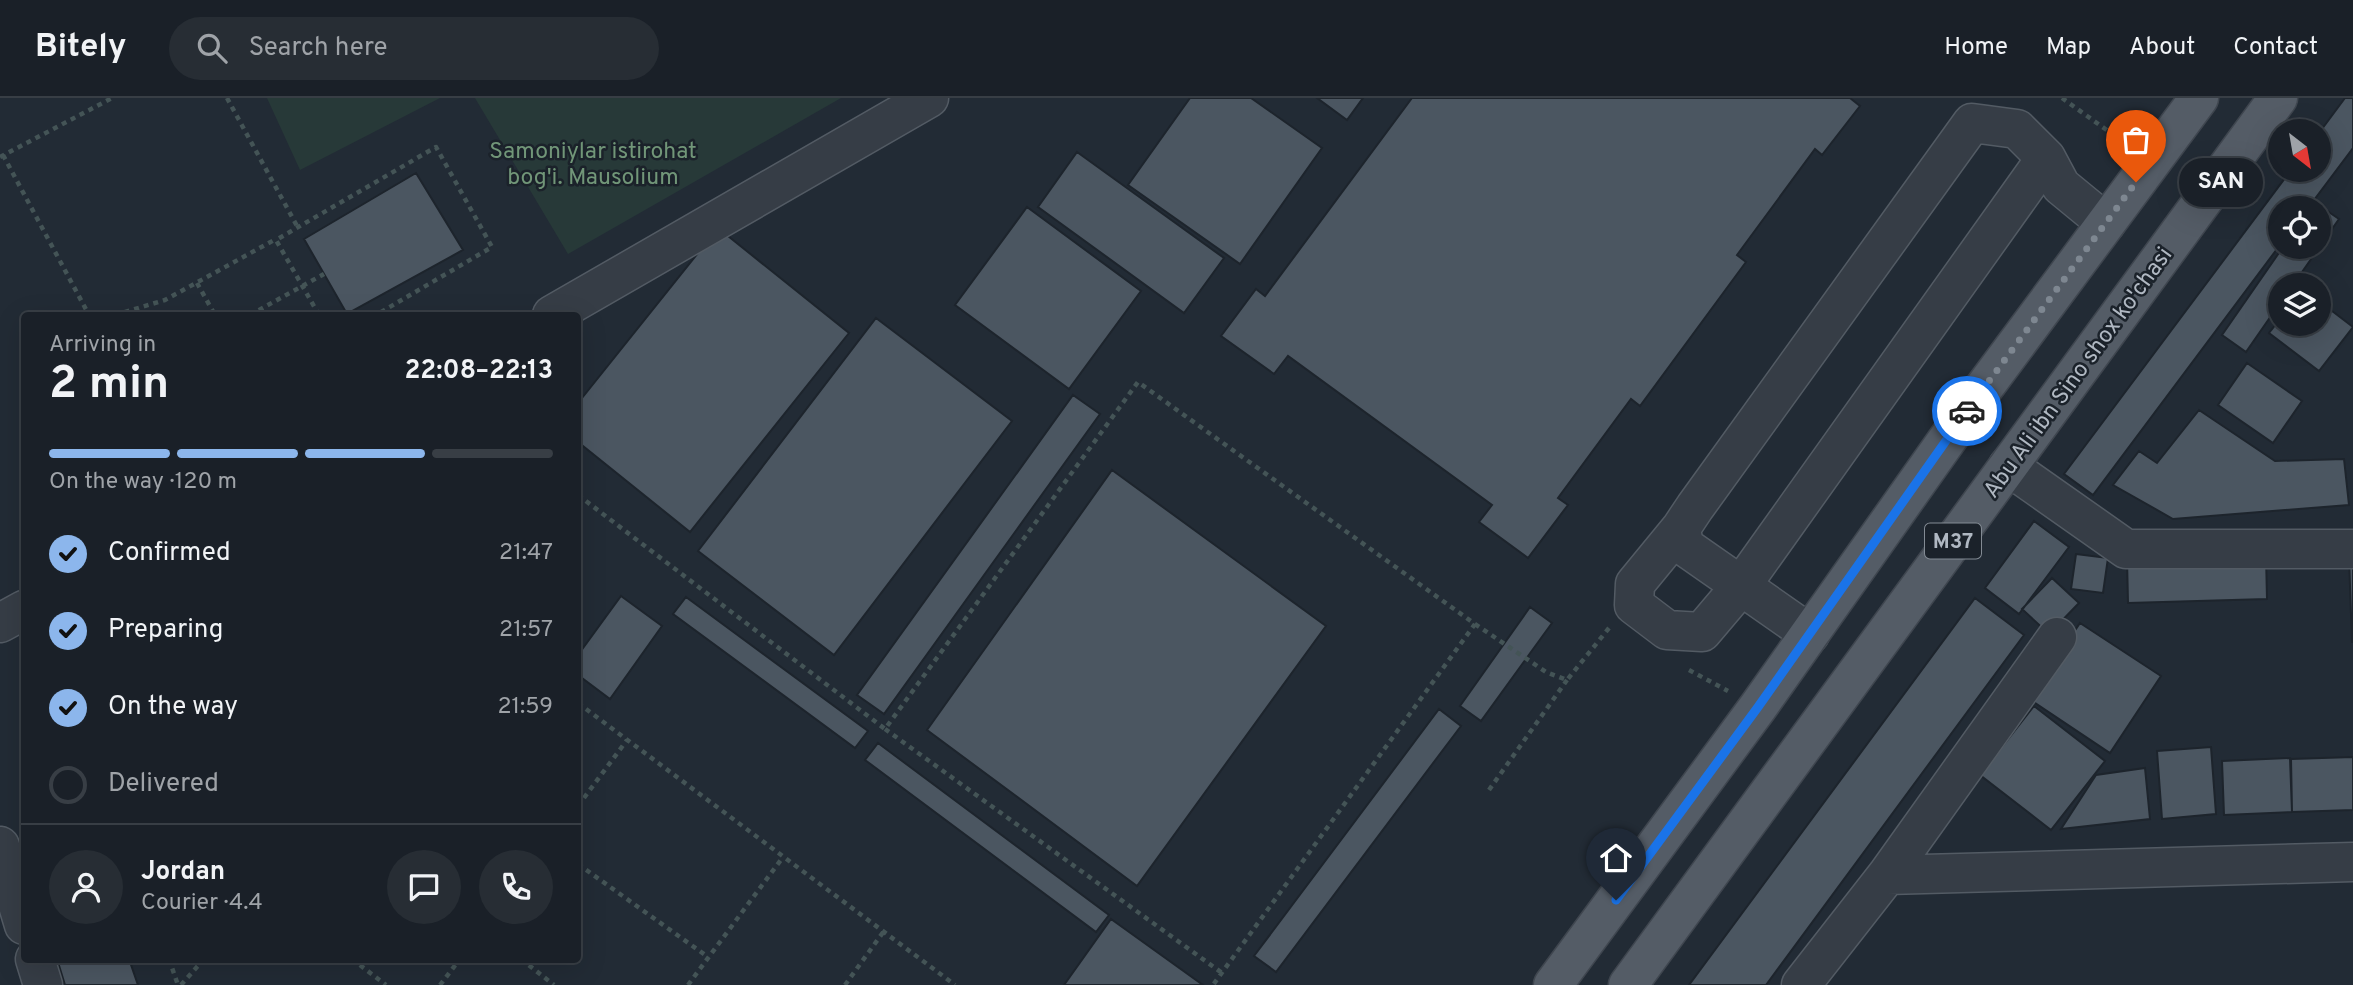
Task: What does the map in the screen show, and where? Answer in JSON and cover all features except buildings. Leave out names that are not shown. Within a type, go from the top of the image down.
[{"type":"main road","name":"M37","points":[[1553,985],[1810,634],[1983,389],[2199,98]]},
{"type":"main road","name":"Abu Ali ibn Sino shox ko'chasi","points":[[1628,985],[2278,98]]},
{"type":"street","points":[[557,312],[929,98]]},
{"type":"street","points":[[2046,158],[1741,586],[1702,632],[1667,630],[1634,605],[1635,584],[1681,528],[1972,123],[2017,129],[2046,158],[2061,186],[2106,223]]},
{"type":"street","points":[[2008,466],[2126,550],[2353,549]]},
{"type":"street","points":[[1681,528],[1685,546],[1810,634]]},
{"type":"street","points":[[0,623],[21,612]]},
{"type":"street","points":[[1801,985],[1887,875],[2057,637]]},
{"type":"street","points":[[0,846],[21,915]]},
{"type":"street","points":[[1887,875],[2353,862]]},
{"type":"street","points":[[36,963],[43,985]]},
{"type":"path","points":[[87,312],[2,156],[112,98]]},
{"type":"path","points":[[227,98],[297,226]]},
{"type":"path","points":[[2062,98],[2151,162]]},
{"type":"path","points":[[125,312],[165,300],[436,147],[492,247],[381,312]]},
{"type":"path","points":[[276,239],[316,312]]},
{"type":"path","points":[[256,312],[324,274]]},
{"type":"path","points":[[197,283],[213,312]]},
{"type":"path","points":[[885,729],[1138,382],[1464,616],[1475,625],[1213,985]]},
{"type":"path","points":[[581,497],[885,729],[1222,973]]},
{"type":"path","points":[[1489,790],[1567,680]]},
{"type":"path","points":[[581,705],[955,985]]},
{"type":"path","points":[[581,802],[627,740]]},
{"type":"path","points":[[688,985],[783,857]]},
{"type":"path","points":[[581,866],[708,957]]},
{"type":"path","points":[[845,985],[884,932]]},
{"type":"path","points":[[171,963],[180,985],[200,963]]},
{"type":"path","points":[[357,963],[386,985]]},
{"type":"path","points":[[440,985],[457,963]]},
{"type":"path","points":[[526,963],[554,985]]},
{"type":"green space","name":"Samoniylar istirohat bog'i. Mausolium","points":[[267,98],[440,98],[300,170]]},
{"type":"green space","name":"Samoniylar istirohat bog'i. Mausolium","points":[[475,98],[841,98],[568,254]]},
{"type":"way so far","points":[[1967,411],[2136,182]]},
{"type":"place","name":"SAN","points":[[2136,182]]},
{"type":"route","points":[[1616,900],[1758,707],[1967,411]]}]
